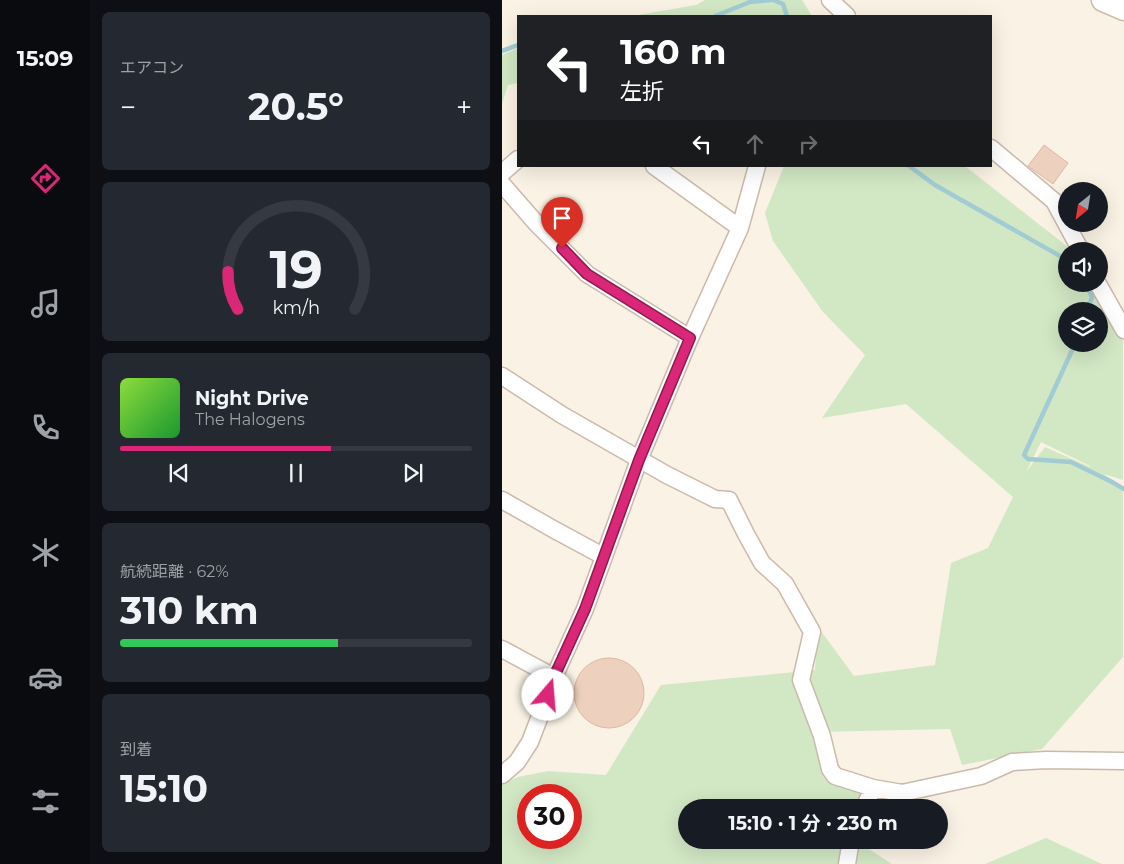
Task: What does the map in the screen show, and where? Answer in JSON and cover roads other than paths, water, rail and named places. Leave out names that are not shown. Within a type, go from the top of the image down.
[{"type":"street","points":[[830,0],[846,15]]},
{"type":"street","points":[[1103,0],[1124,9]]},
{"type":"street","points":[[992,149],[1054,201],[1076,242]]},
{"type":"street","points":[[502,173],[517,160]]},
{"type":"street","points":[[655,167],[740,228]]},
{"type":"street","points":[[502,775],[517,762],[530,742],[554,677],[585,609],[639,460],[690,338],[740,228],[757,167]]},
{"type":"street","points":[[502,184],[536,223],[587,274],[690,338]]},
{"type":"street","points":[[1103,292],[1124,330]]},
{"type":"street","points":[[502,376],[562,415],[639,460],[715,499],[729,500],[762,563],[785,584],[812,632],[801,680],[822,736],[830,769],[835,776],[873,788],[902,793],[981,776],[1012,762],[1046,760],[1124,762]]},
{"type":"street","points":[[502,500],[603,556]]},
{"type":"street","points":[[502,650],[554,677]]},
{"type":"street","points":[[868,799],[873,788]]},
{"type":"street","points":[[847,864],[850,849]]},
{"type":"waterway","points":[[718,15],[750,2],[771,0]]},
{"type":"waterway","points":[[773,0],[783,4],[787,15]]},
{"type":"waterway","points":[[502,51],[517,45]]},
{"type":"waterway","points":[[910,167],[935,185],[1058,255]]},
{"type":"waterway","points":[[1090,292],[1092,297],[1090,302]]},
{"type":"waterway","points":[[1071,352],[1024,455],[1028,459],[1071,462],[1124,489]]}]
